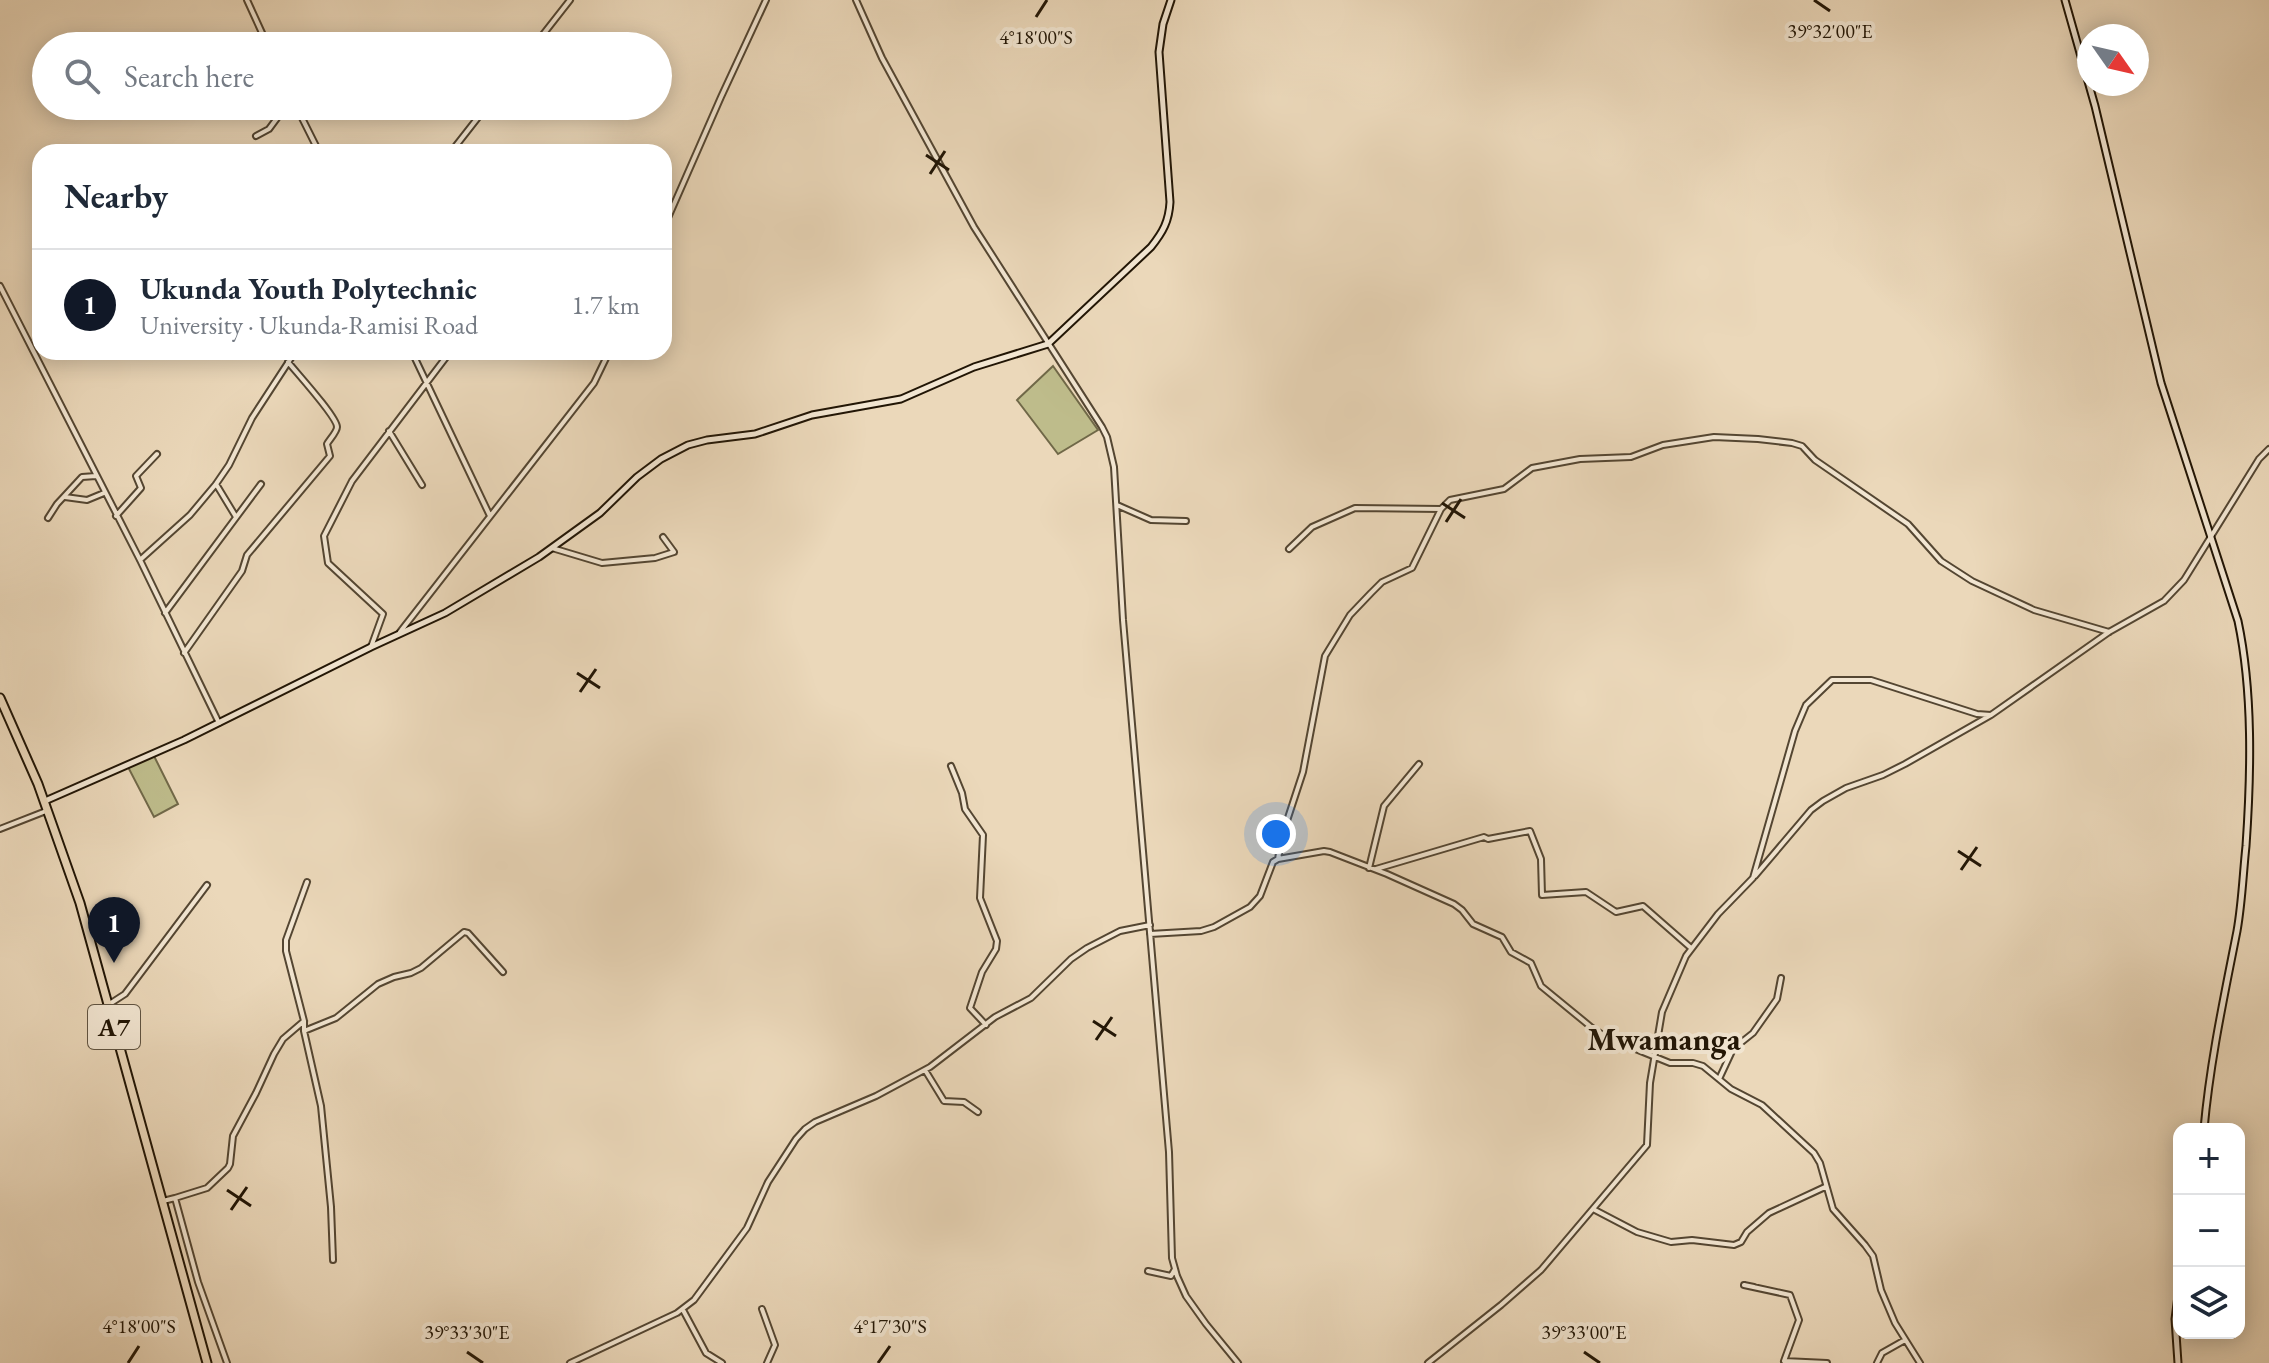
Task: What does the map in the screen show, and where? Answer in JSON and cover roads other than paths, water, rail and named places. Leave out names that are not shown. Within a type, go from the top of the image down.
[{"type":"highway","name":"A7","points":[[0,698],[45,801],[80,903],[207,1363]]},
{"type":"street","points":[[247,0],[262,32]]},
{"type":"street","points":[[545,32],[570,0]]},
{"type":"street","points":[[672,208],[766,0]]},
{"type":"street","points":[[856,0],[882,58],[974,227],[1107,437],[1114,467],[1123,620],[1169,1152],[1172,1258],[1186,1296],[1238,1363]]},
{"type":"street","points":[[45,801],[219,723],[445,613],[552,548],[600,513],[637,477],[661,459],[688,445],[755,434],[812,415],[901,399],[974,367],[1048,344],[1151,247],[1169,219],[1159,52],[1171,0]]},
{"type":"street","points":[[2065,0],[2095,106],[2157,366],[2240,628],[2245,668],[2250,764],[2246,842],[2238,928],[2208,1078],[2204,1123]]},
{"type":"street","points":[[256,136],[269,129],[276,120]]},
{"type":"street","points":[[303,120],[315,144]]},
{"type":"street","points":[[457,144],[476,120]]},
{"type":"street","points":[[0,286],[32,349]]},
{"type":"street","points":[[37,360],[219,723]]},
{"type":"street","points":[[416,360],[490,517]]},
{"type":"street","points":[[371,647],[383,614],[328,563],[324,536],[352,481],[444,360]]},
{"type":"street","points":[[399,634],[594,383],[605,360]]},
{"type":"street","points":[[140,560],[190,515],[216,484],[252,418],[288,362],[318,397],[335,423],[336,430],[327,444],[330,456],[247,555],[242,571],[184,653]]},
{"type":"street","points":[[389,431],[422,485]]},
{"type":"street","points":[[1150,934],[1201,931],[1214,927],[1250,907],[1260,896],[1270,868],[1278,859],[1282,836],[1303,772],[1325,656],[1350,615],[1382,582],[1412,568],[1441,509],[1450,500],[1504,489],[1532,468],[1580,459],[1631,457],[1663,445],[1714,437],[1792,443],[1802,446],[1815,460],[1908,524],[1933,553],[1961,574],[2034,610],[2109,632]]},
{"type":"street","points":[[1428,1363],[1541,1270],[1647,1145],[1650,1083],[1662,1012],[1686,956],[1718,914],[1811,810],[1846,788],[1905,764],[1991,715],[2109,632],[2164,601],[2184,580],[2259,459],[2269,449]]},
{"type":"street","points":[[116,516],[141,488],[136,476],[157,454]]},
{"type":"street","points":[[48,518],[82,477],[96,476]]},
{"type":"street","points":[[216,484],[236,517]]},
{"type":"street","points":[[165,614],[261,484]]},
{"type":"street","points":[[65,497],[87,500],[104,493]]},
{"type":"street","points":[[1117,505],[1151,520],[1186,521]]},
{"type":"street","points":[[1289,549],[1312,527],[1355,508],[1441,509]]},
{"type":"street","points":[[552,548],[602,563],[655,558],[674,552],[663,537]]},
{"type":"street","points":[[1753,878],[1795,731],[1806,705],[1832,680],[1871,680],[1977,714],[1991,715]]},
{"type":"street","points":[[1372,869],[1384,806],[1419,764]]},
{"type":"street","points":[[951,766],[965,809],[983,835],[980,898],[997,941],[970,1008],[986,1025]]},
{"type":"street","points":[[0,829],[48,811]]},
{"type":"street","points":[[1372,869],[1484,837],[1488,839],[1530,831],[1541,859],[1542,895],[1586,892],[1616,912],[1643,906],[1691,948]]},
{"type":"street","points":[[1278,859],[1324,851],[1454,904],[1473,924],[1502,937],[1511,952],[1531,963],[1541,986],[1606,1037],[1670,1063],[1703,1066],[1731,1089],[1762,1105],[1814,1153],[1820,1163],[1833,1209],[1873,1256],[1881,1290],[1895,1323],[1920,1363]]},
{"type":"street","points":[[307,882],[286,940],[286,951],[321,1106],[333,1260]]},
{"type":"street","points":[[108,1005],[125,994],[207,885]]},
{"type":"street","points":[[570,1363],[683,1310],[694,1300],[747,1228],[768,1182],[805,1129],[925,1070],[1005,1011],[1031,998],[1071,959],[1087,948],[1120,931],[1150,925]]},
{"type":"street","points":[[304,1031],[336,1018],[378,984],[421,968],[464,932],[503,972]]},
{"type":"street","points":[[1719,1079],[1733,1049],[1753,1033],[1777,999],[1781,978]]},
{"type":"street","points":[[162,1201],[207,1188],[228,1168],[233,1136],[274,1054],[283,1039],[304,1021]]},
{"type":"street","points":[[925,1070],[944,1101],[964,1102],[978,1112]]},
{"type":"street","points":[[1593,1209],[1637,1232],[1671,1242],[1692,1240],[1734,1245],[1741,1242],[1747,1232],[1769,1213],[1825,1187]]},
{"type":"street","points":[[175,1198],[198,1282],[227,1363]]},
{"type":"street","points":[[1148,1271],[1171,1276],[1175,1269]]},
{"type":"street","points":[[1754,1287],[1744,1285],[1790,1295],[1799,1320],[1784,1361],[1827,1363]]},
{"type":"street","points":[[762,1309],[775,1345],[767,1363]]},
{"type":"street","points":[[683,1310],[706,1353],[722,1363]]},
{"type":"street","points":[[2176,1339],[2178,1363]]},
{"type":"street","points":[[1877,1363],[1882,1353],[1905,1340]]},
{"type":"place","name":"Ukunda Youth Polytechnic","points":[[114,963]]},
{"type":"district","name":"Mwamanga","points":[[1664,1039]]}]
